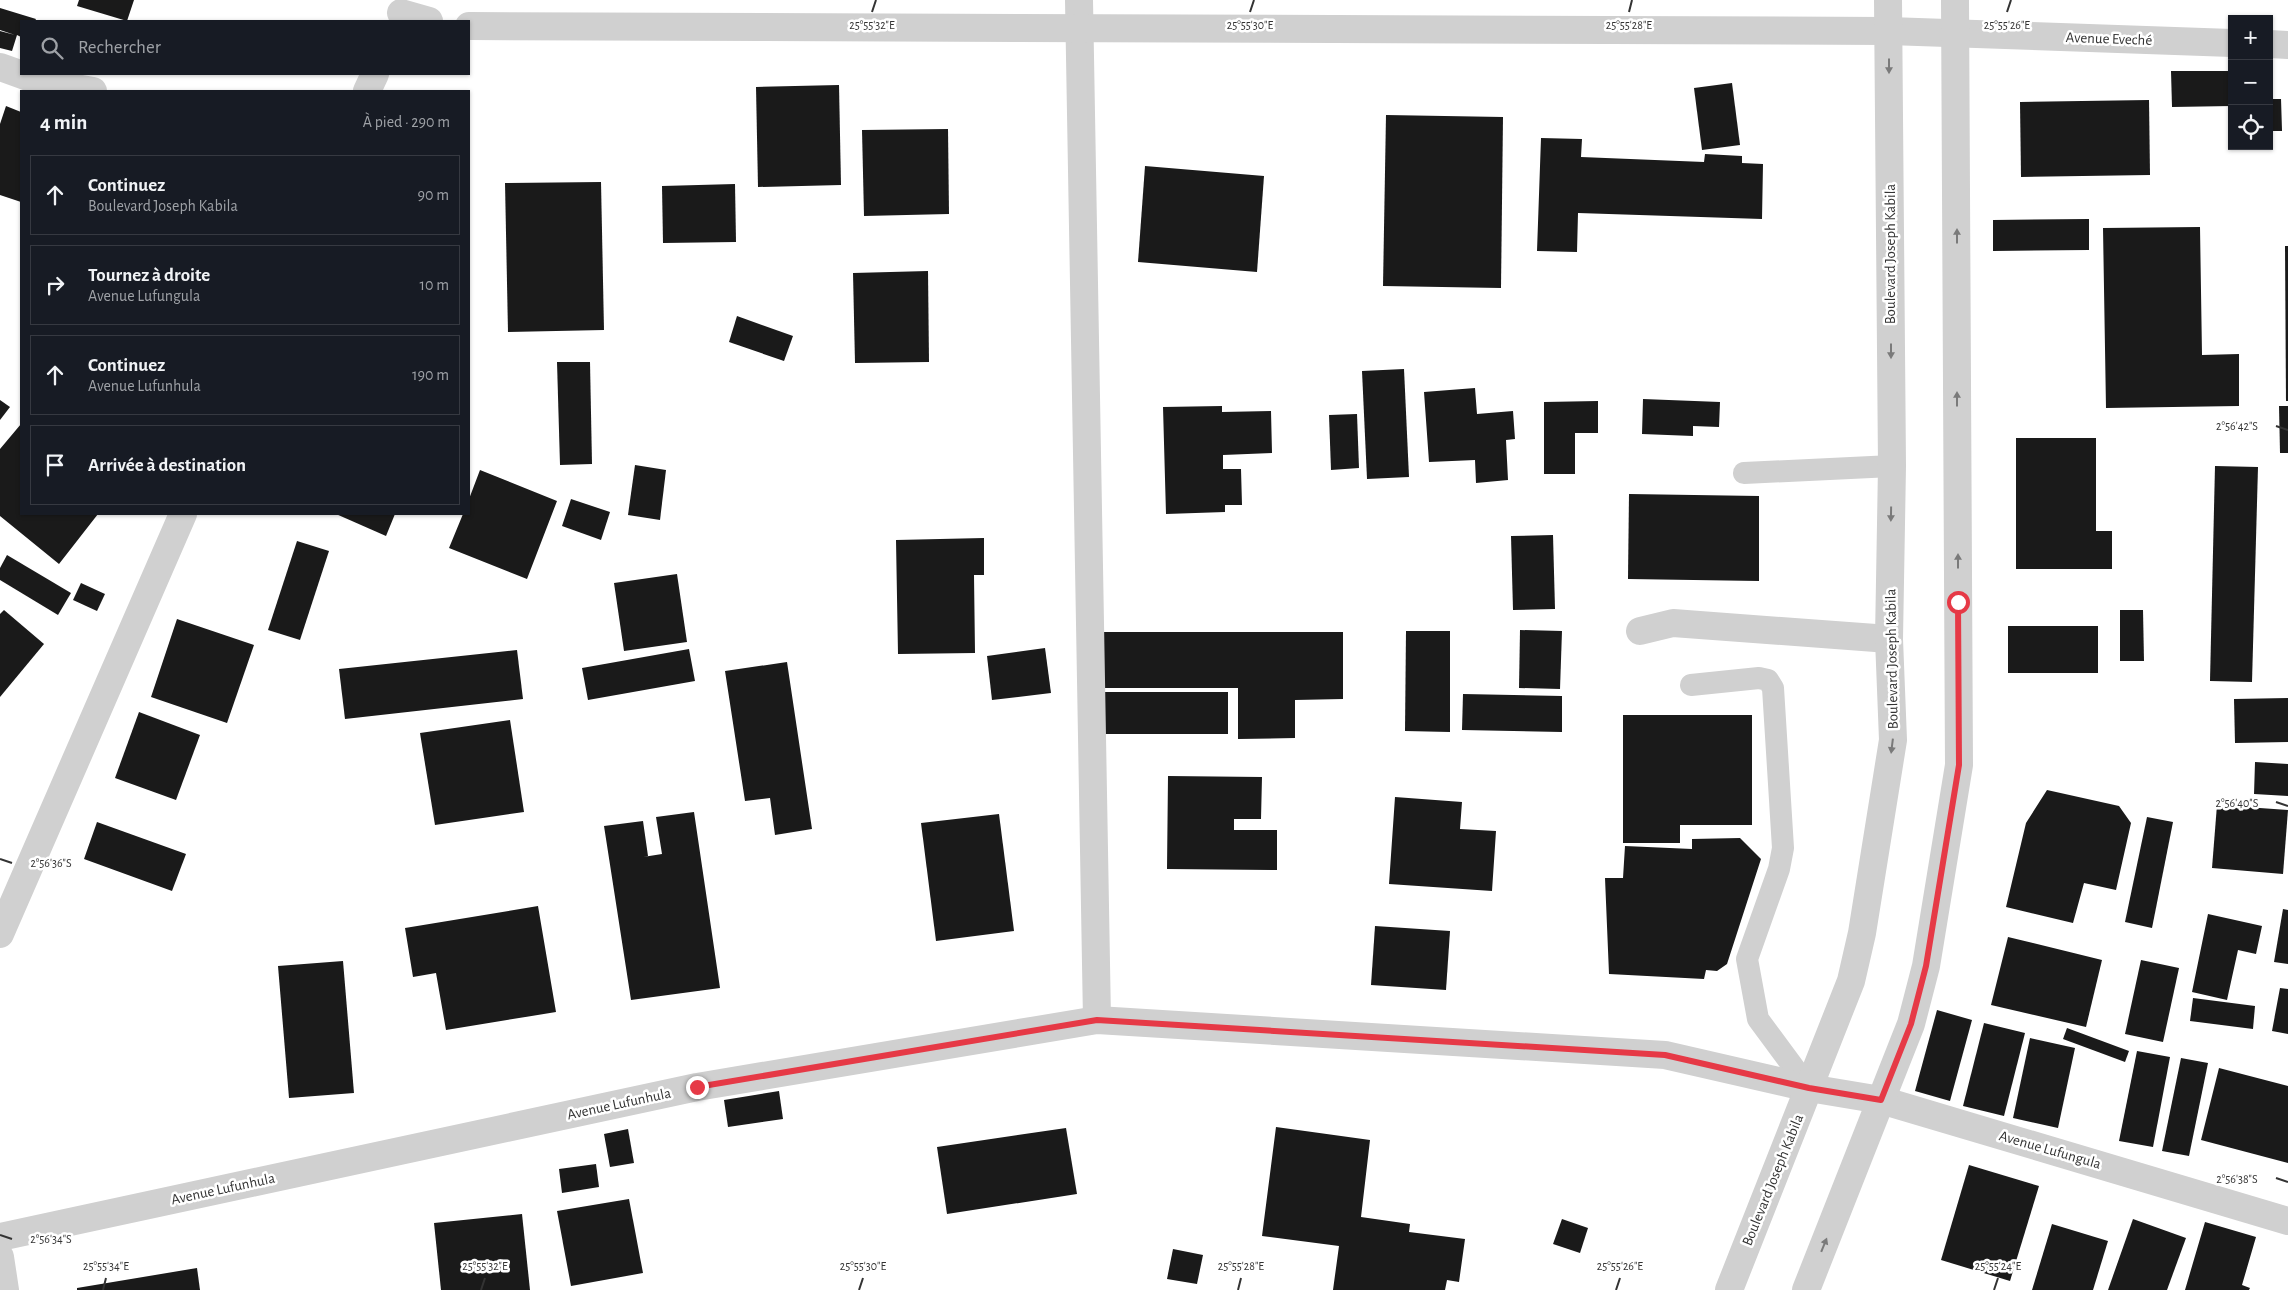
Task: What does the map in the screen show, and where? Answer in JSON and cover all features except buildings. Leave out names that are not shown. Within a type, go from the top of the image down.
[{"type":"street","points":[[1079,0],[1097,1020]]},
{"type":"street","name":"Boulevard Joseph Kabila","points":[[1729,1290],[1851,982],[1862,933],[1893,740],[1889,639],[1892,466],[1888,0]]},
{"type":"street","points":[[1806,1290],[1911,1024],[1926,966],[1959,765],[1956,0]]},
{"type":"street","points":[[402,12],[426,20]]},
{"type":"street","name":"Avenue Eveché","points":[[470,26],[1079,30],[1889,31],[2228,43]]},
{"type":"street","points":[[2273,44],[2288,45]]},
{"type":"street","points":[[0,67],[20,74]]},
{"type":"street","points":[[22,75],[42,82],[87,90]]},
{"type":"street","points":[[367,90],[375,75]]},
{"type":"street","points":[[0,934],[183,515]]},
{"type":"street","points":[[1640,631],[1673,624],[1889,639]]},
{"type":"street","name":"Avenue Lufunhula","points":[[0,1237],[697,1087],[1097,1020],[1665,1055],[1809,1088]]},
{"type":"street","name":"Avenue Lufungula","points":[[1809,1088],[1881,1100],[2288,1221]]},
{"type":"street","points":[[0,1257],[5,1290]]},
{"type":"lane","points":[[1744,473],[1892,466]]},
{"type":"lane","points":[[1692,685],[1759,678],[1768,680],[1773,688],[1783,848],[1779,869],[1747,959],[1758,1018],[1809,1088]]},
{"type":"route","points":[[697,1087],[1097,1020],[1665,1055],[1809,1088],[1881,1100],[1911,1024],[1926,966],[1959,765],[1958,602]]}]
